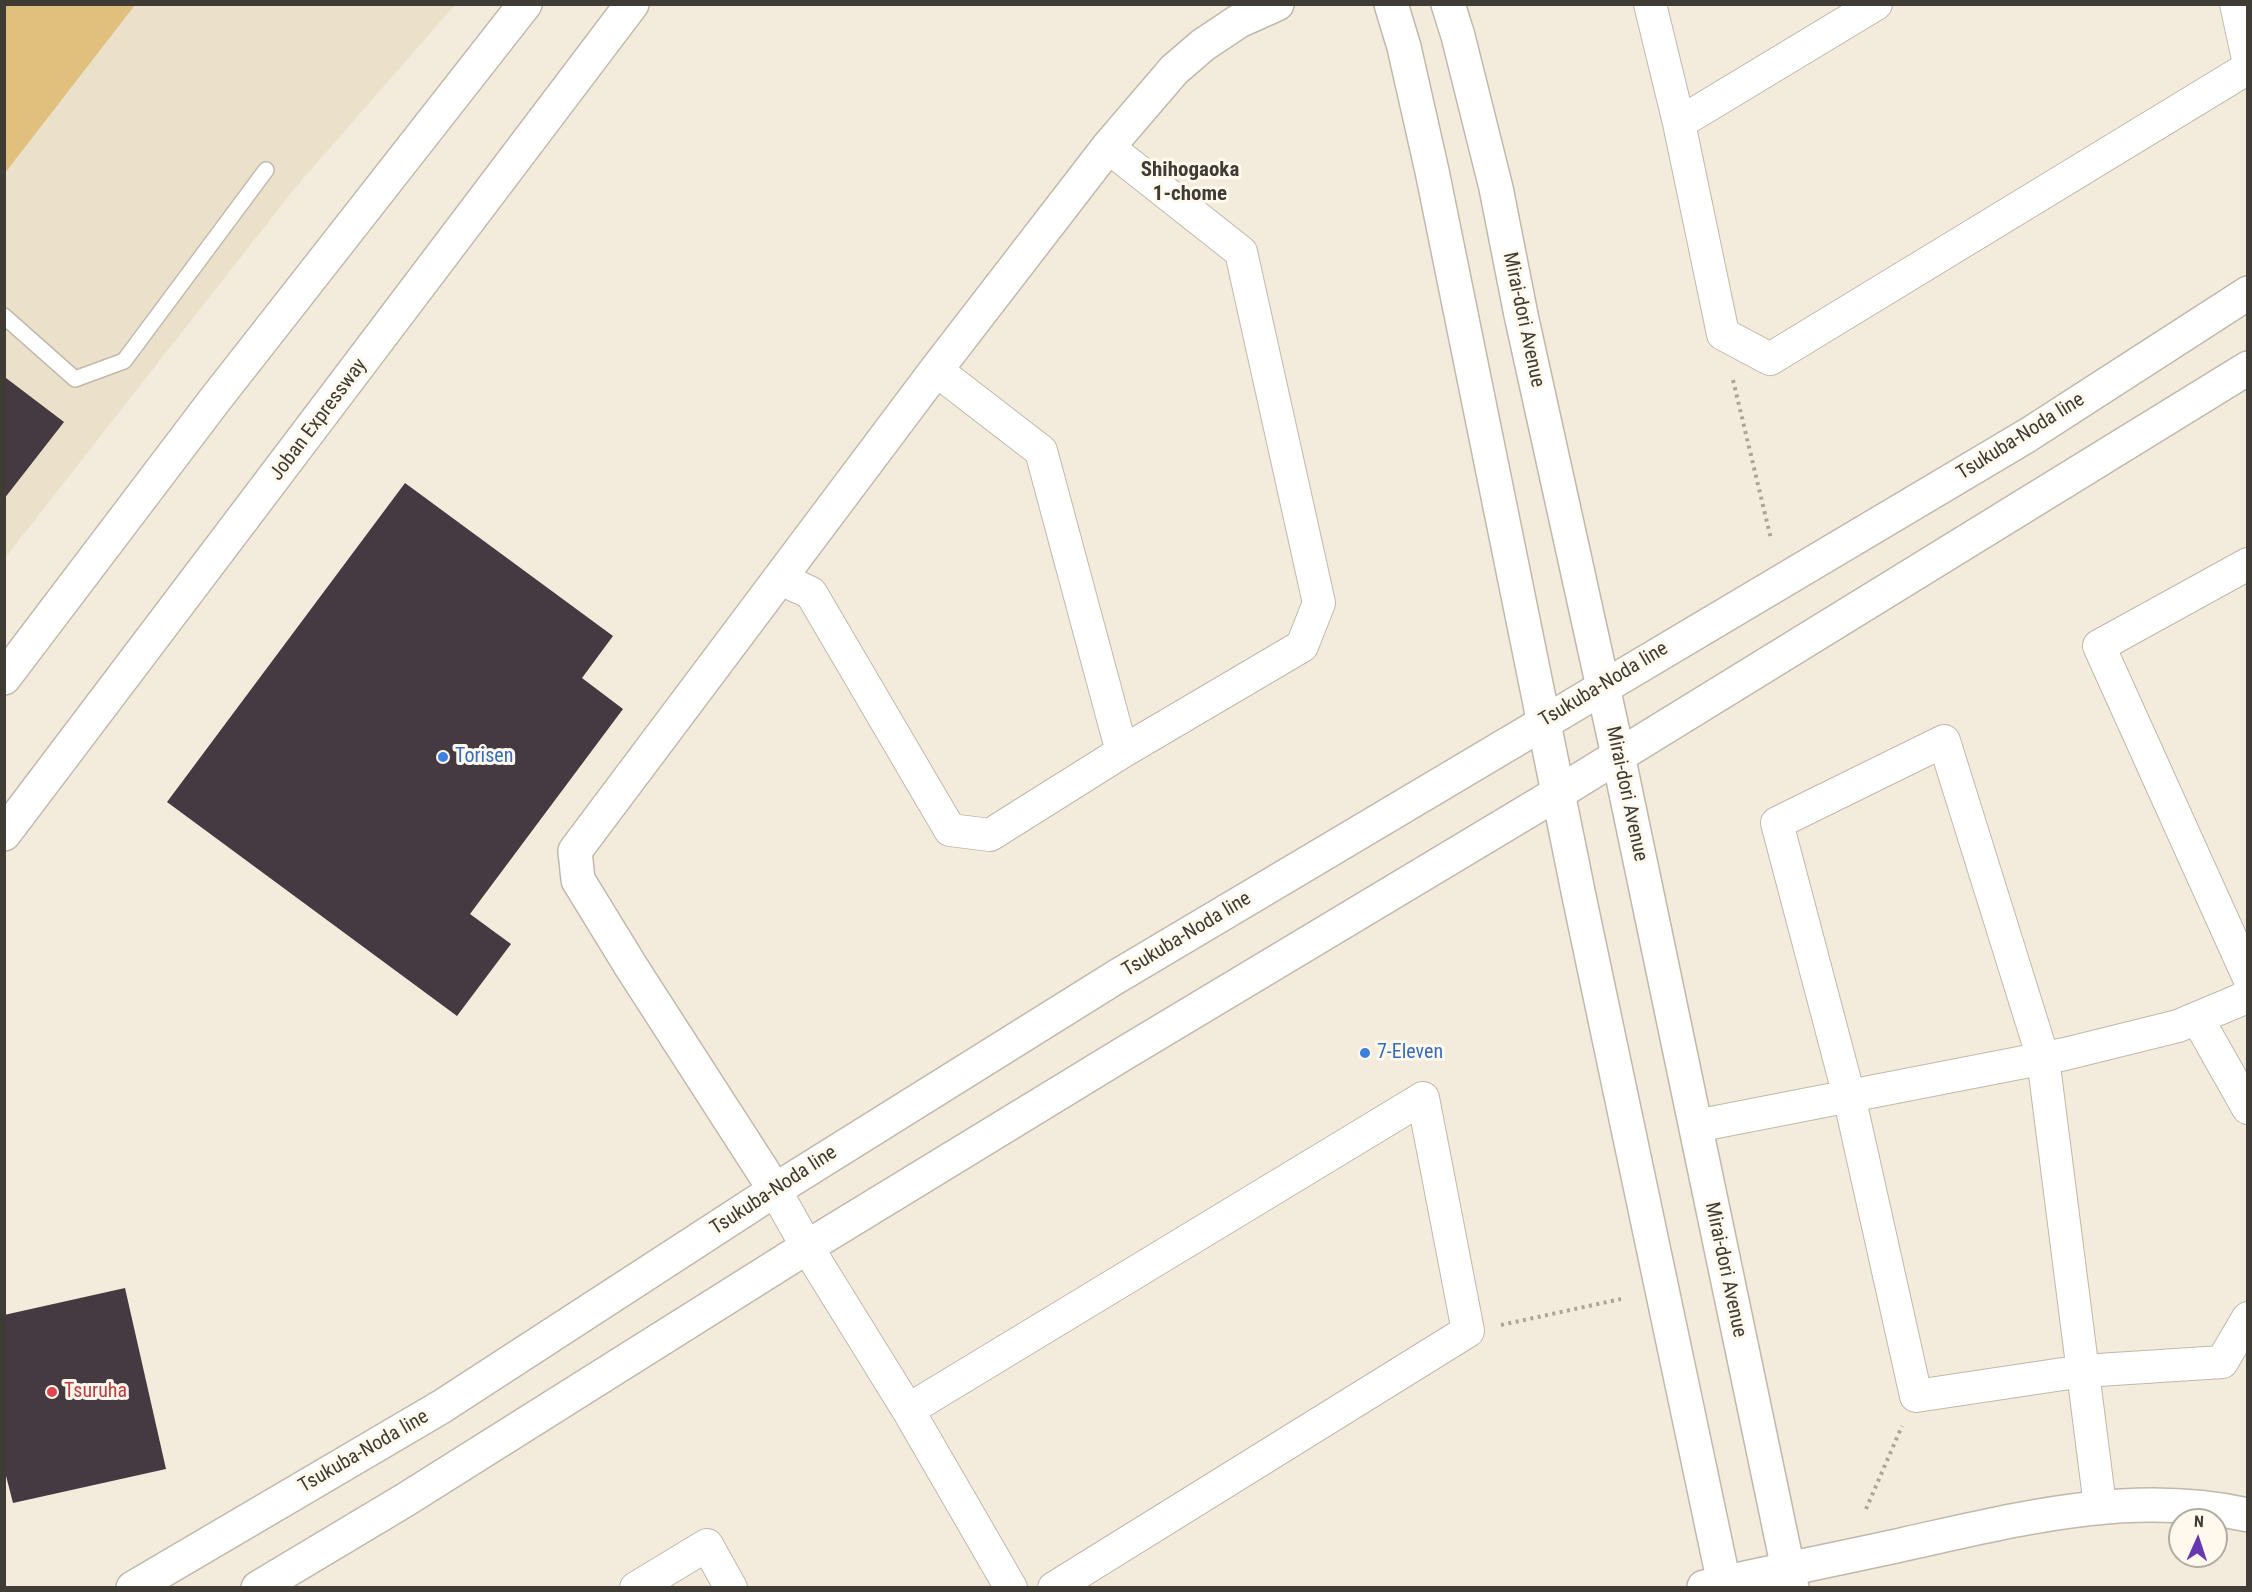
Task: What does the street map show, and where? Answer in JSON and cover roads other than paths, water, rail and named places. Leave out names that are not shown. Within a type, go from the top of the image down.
[{"type":"main road","points":[[4,678],[214,401],[525,4]]},
{"type":"main road","name":"Joban Expressway","points":[[4,834],[632,4]]},
{"type":"main road","points":[[775,1190],[578,880],[575,851],[936,370],[1108,147],[1181,63],[1239,21],[1277,4]]},
{"type":"main road","points":[[1391,4],[1404,47],[1432,171],[1717,1586],[1791,1579],[2033,1516],[2100,1506],[2173,1505],[2214,1508],[2247,1515]]},
{"type":"main road","name":"Mirai-dori Avenue","points":[[1448,4],[1496,188],[1521,315],[1618,755],[1791,1579]]},
{"type":"main road","name":"Tsukuba-Noda line","points":[[133,1587],[441,1407],[775,1190],[1116,977],[2028,435],[2247,293]]},
{"type":"main road","points":[[258,1587],[405,1500],[807,1247],[1558,793],[2247,368]]},
{"type":"street","points":[[1650,4],[1723,334],[1770,359],[2247,68]]},
{"type":"street","points":[[1678,123],[1876,4]]},
{"type":"street","points":[[2236,4],[2247,59]]},
{"type":"street","points":[[781,579],[811,593],[950,830],[990,836],[1122,752],[1302,646],[1320,603],[1241,252],[1108,147]]},
{"type":"street","points":[[936,370],[1041,451],[1122,752]]},
{"type":"street","points":[[2247,564],[2099,646],[2247,976]]},
{"type":"street","points":[[2100,1506],[2083,1371],[2043,1058],[1944,741],[1777,823],[1849,1096],[1916,1396],[2083,1371],[2222,1362],[2247,1318]]},
{"type":"street","points":[[1696,1126],[2065,1054],[2178,1026],[2240,1000],[2247,994]]},
{"type":"street","points":[[2197,1018],[2247,1108]]},
{"type":"street","points":[[908,1410],[1423,1098],[1468,1331],[1054,1587]]},
{"type":"street","points":[[775,1190],[807,1247],[908,1410],[1011,1587]]},
{"type":"street","points":[[636,1587],[707,1545],[731,1587]]},
{"type":"lane","points":[[4,316],[75,379],[124,361],[266,170]]},
{"type":"place","name":"Torisen","points":[[443,757]]},
{"type":"place","name":"7-Eleven","points":[[1365,1053]]},
{"type":"place","name":"Tsuruha","points":[[52,1392]]},
{"type":"district","name":"Shihogaoka 1-chome","points":[[1190,183]]}]
